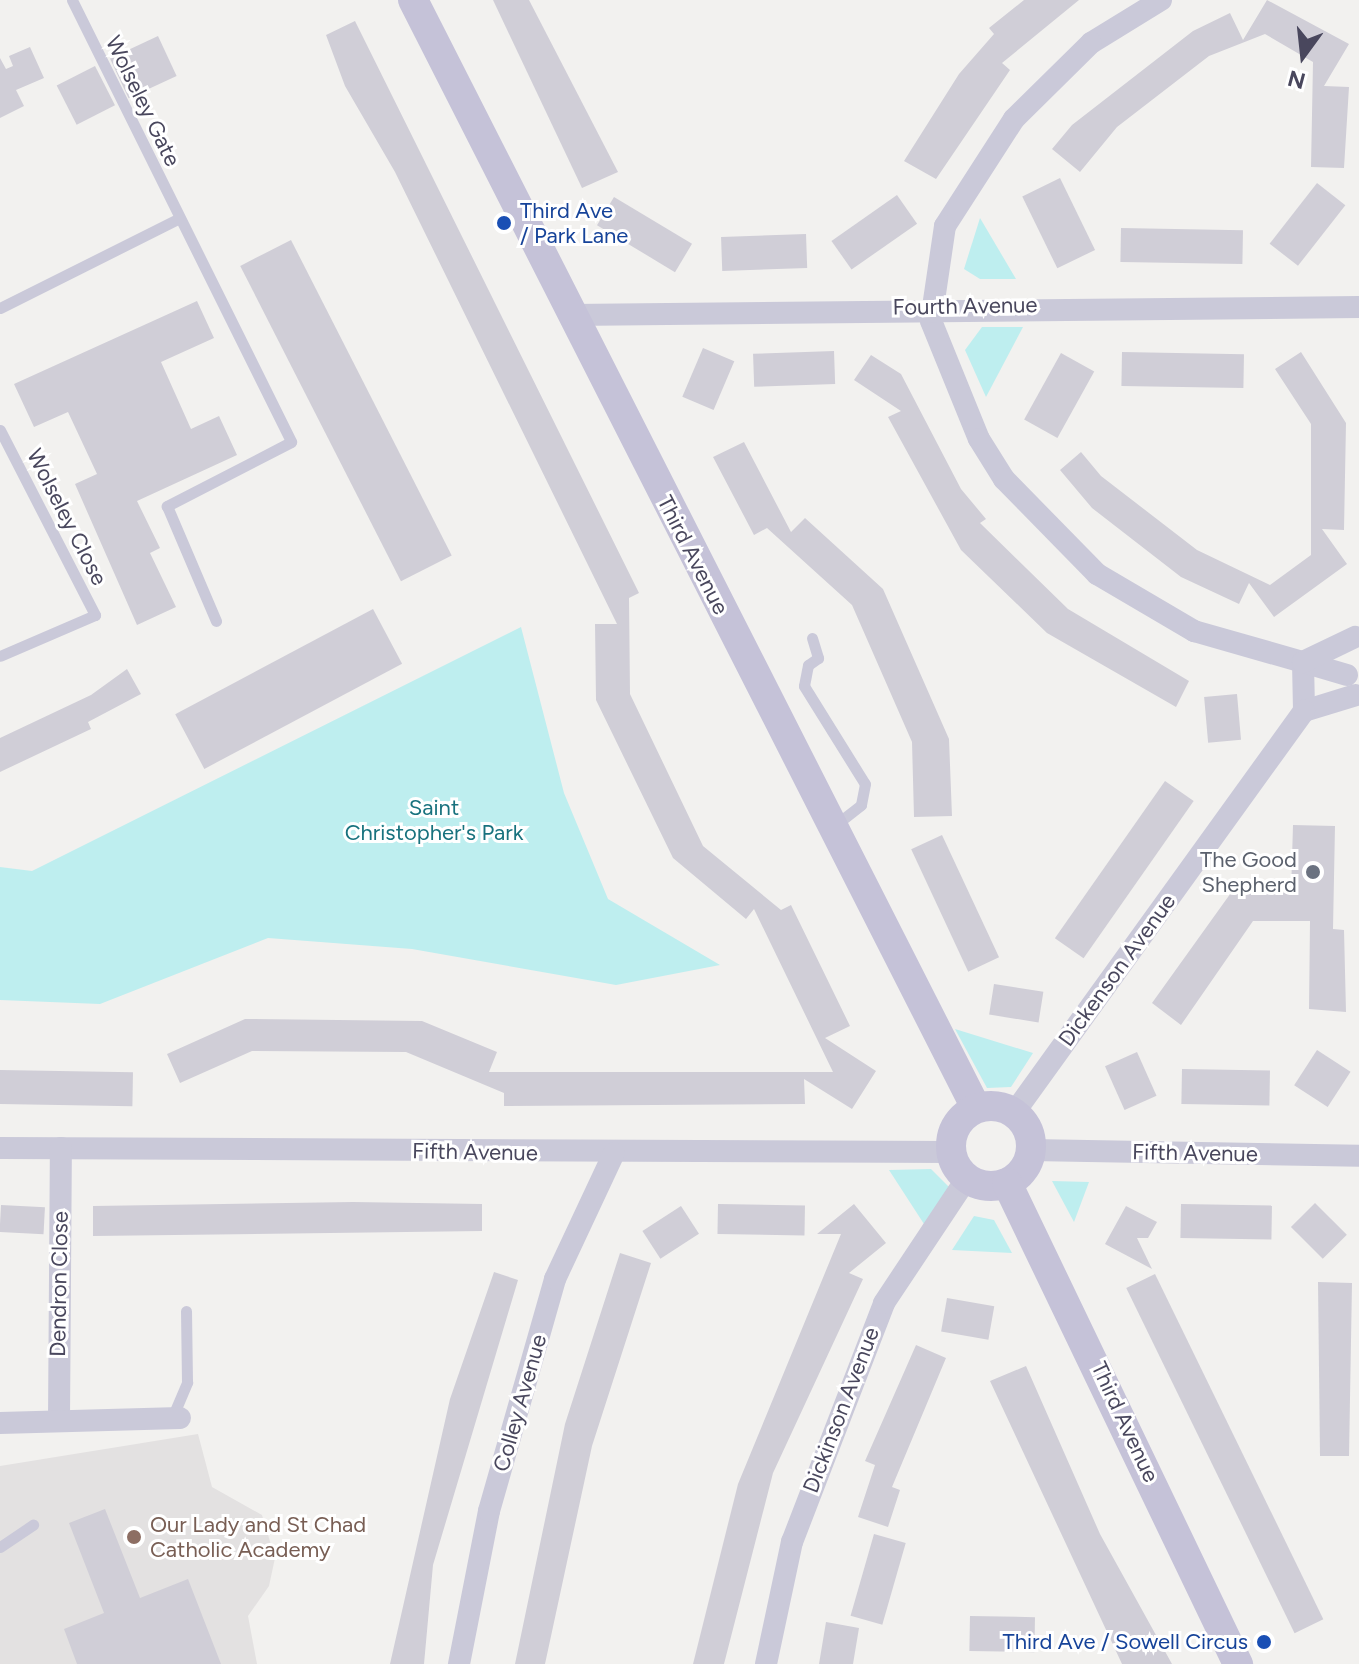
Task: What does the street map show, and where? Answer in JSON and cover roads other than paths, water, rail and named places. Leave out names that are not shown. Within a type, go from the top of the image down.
[{"type":"street","name":"Third Avenue","points":[[413,0],[976,1108]]},
{"type":"street","points":[[1161,0],[1091,43],[1014,119],[945,226],[929,306],[979,439],[1049,531],[1097,574],[1194,631],[1303,662],[1354,689]]},
{"type":"street","name":"Fourth Avenue","points":[[571,315],[929,306],[1359,307]]},
{"type":"street","points":[[1303,662],[1357,634]]},
{"type":"street","points":[[1354,689],[1357,634]]},
{"type":"street","points":[[1303,662],[1304,711],[1354,689]]},
{"type":"street","name":"Dickenson Avenue","points":[[1014,1113],[1304,711]]},
{"type":"street","points":[[976,1108],[1014,1113],[1031,1150],[1023,1170],[1007,1183],[967,1178],[951,1152],[956,1126],[976,1108]]},
{"type":"street","name":"Fifth Avenue","points":[[0,1148],[614,1153],[951,1152]]},
{"type":"street","name":"Dendron Close","points":[[59,1420],[61,1148]]},
{"type":"street","name":"Fifth Avenue","points":[[1031,1150],[1359,1156]]},
{"type":"street","name":"Colley Avenue","points":[[459,1664],[489,1511],[555,1279],[614,1153]]},
{"type":"street","name":"Dickinson Avenue","points":[[766,1664],[792,1542],[884,1303],[967,1178]]},
{"type":"street","name":"Third Avenue","points":[[1007,1183],[1231,1661]]},
{"type":"street","points":[[0,1423],[176,1418]]},
{"type":"lane","name":"Wolseley Gate","points":[[72,0],[291,442],[167,506],[216,621]]},
{"type":"lane","points":[[0,308],[178,219]]},
{"type":"lane","name":"Wolseley Close","points":[[0,430],[95,615],[0,656]]},
{"type":"lane","points":[[812,638],[818,658],[808,665],[804,686],[865,784],[861,805],[833,827]]},
{"type":"lane","points":[[176,1418],[187,1382],[186,1311]]},
{"type":"lane","points":[[0,1547],[33,1525]]},
{"type":"place","name":"Third Ave / Park Lane","points":[[504,223]]},
{"type":"place","name":"The Good Shepherd","points":[[1313,872]]},
{"type":"place","name":"Our Lady and St Chad Catholic Academy","points":[[134,1537]]},
{"type":"place","name":"Third Ave / Sowell Circus","points":[[1264,1642]]},
{"type":"park label","name":"Saint Christopher's Park","points":[[434,820]]}]
